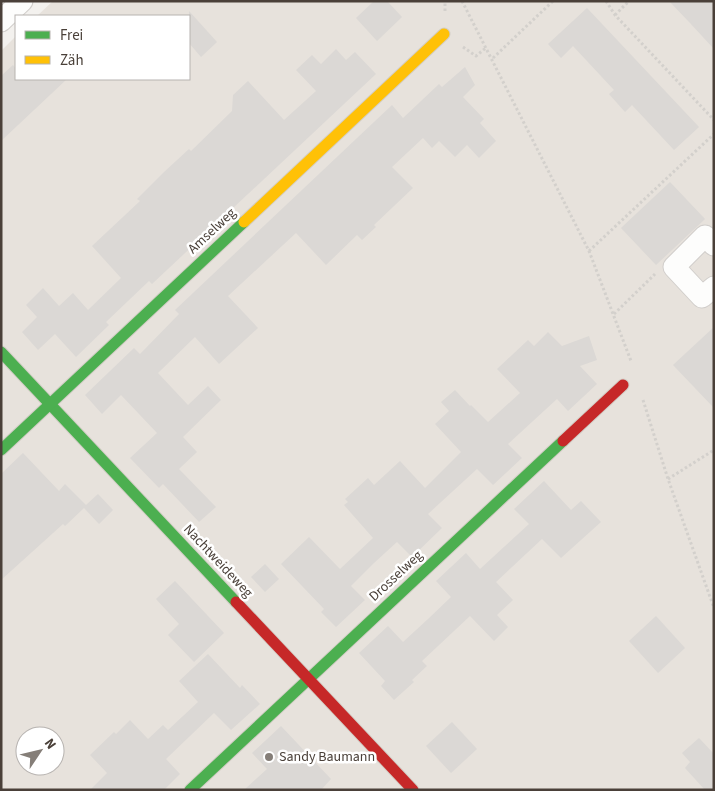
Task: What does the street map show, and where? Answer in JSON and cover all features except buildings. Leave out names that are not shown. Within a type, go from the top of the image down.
[{"type":"street","points":[[1,21],[22,1]]},
{"type":"street","name":"Amselweg","points":[[1,450],[444,34]]},
{"type":"street","points":[[714,245],[705,236],[674,267],[702,297],[714,286]]},
{"type":"street","name":"Nachtweideweg","points":[[1,352],[413,790]]},
{"type":"street","name":"Drosselweg","points":[[190,790],[623,385]]},
{"type":"path","points":[[462,1],[589,251],[632,364]]},
{"type":"path","points":[[492,58],[553,1]]},
{"type":"path","points":[[606,1],[615,14],[714,120]]},
{"type":"path","points":[[615,14],[629,1]]},
{"type":"path","points":[[589,251],[714,134]]},
{"type":"path","points":[[614,314],[660,269],[674,267]]},
{"type":"path","points":[[642,395],[668,479],[714,608]]},
{"type":"path","points":[[668,479],[714,450]]},
{"type":"shaded area","points":[[53,1],[714,1],[714,790],[1,790],[1,51],[15,37],[15,80],[190,80],[190,15],[38,15]]},
{"type":"traffic: fast","points":[[1,450],[244,222]]},
{"type":"traffic: fast","points":[[1,352],[236,602]]},
{"type":"traffic: fast","points":[[190,790],[563,441]]},
{"type":"traffic: slow","points":[[244,222],[444,34]]},
{"type":"traffic: jam","points":[[563,441],[623,385]]},
{"type":"traffic: jam","points":[[236,602],[413,790]]},
{"type":"place","name":"Sandy Baumann","points":[[269,757]]}]
